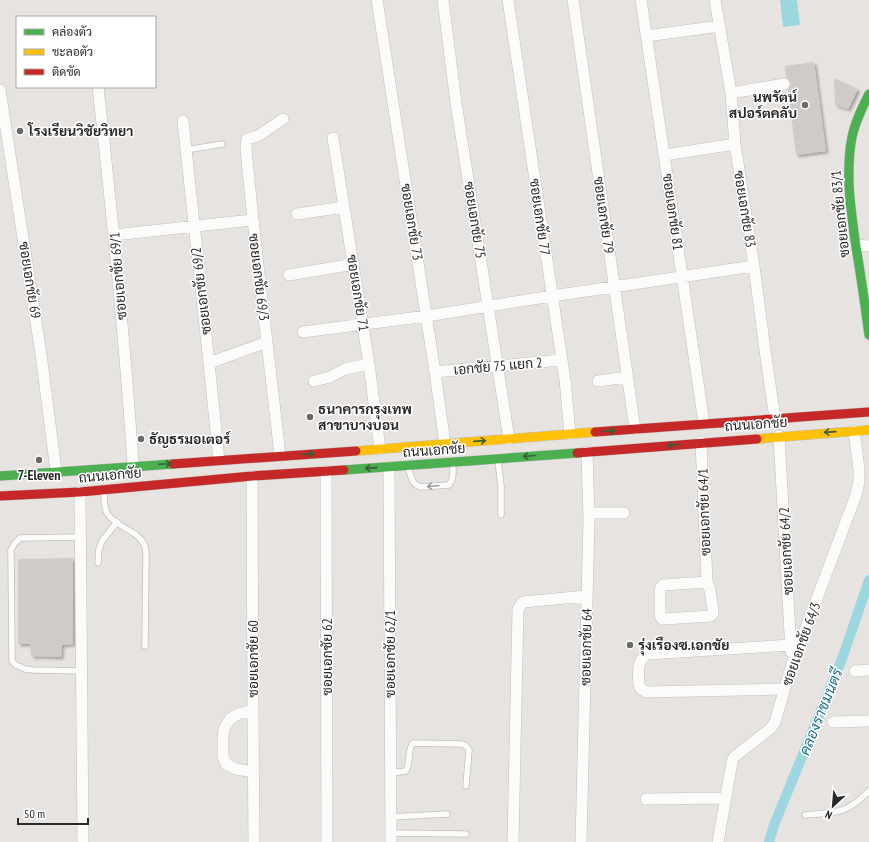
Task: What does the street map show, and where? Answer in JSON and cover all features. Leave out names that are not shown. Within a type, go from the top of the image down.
[{"type":"main road","name":"ซอยเอกชัย 83/1","points":[[869,94],[852,134],[849,158],[850,198],[856,245],[867,305],[869,335]]},
{"type":"main road","name":"ถนนเอกชัย","points":[[0,496],[80,492],[252,476],[498,459],[545,445],[570,434],[869,412]]},
{"type":"main road","name":"ถนนเอกชัย","points":[[0,476],[133,465],[509,439],[587,452],[869,430]]},
{"type":"street","name":"ซอยเอกชัย 73","points":[[377,0],[445,444]]},
{"type":"street","name":"ซอยเอกชัย 75","points":[[443,0],[456,103],[509,439]]},
{"type":"street","name":"ซอยเอกชัย 77","points":[[508,0],[552,296],[570,434]]},
{"type":"street","name":"ซอยเอกชัย 79","points":[[573,0],[635,429]]},
{"type":"street","name":"ซอยเอกชัย 81","points":[[641,0],[704,423]]},
{"type":"street","name":"ซอยเอกชัย 83","points":[[715,0],[730,93],[735,144],[775,418]]},
{"type":"street","points":[[646,36],[720,26]]},
{"type":"street","points":[[730,93],[784,84]]},
{"type":"street","name":"ซอยเอกชัย 69/1","points":[[98,88],[114,235],[133,465]]},
{"type":"street","name":"ซอยเอกชัย 69","points":[[0,90],[42,354],[56,471]]},
{"type":"street","name":"ซอยเอกชัย 69/3","points":[[280,456],[252,220],[246,140],[258,136],[283,119]]},
{"type":"street","name":"ซอยเอกชัย 69/2","points":[[183,121],[219,460]]},
{"type":"street","name":"ซอยเอกชัย 71","points":[[333,138],[354,264],[380,449]]},
{"type":"street","points":[[665,155],[735,144]]},
{"type":"street","points":[[297,214],[344,207]]},
{"type":"street","points":[[114,235],[252,220]]},
{"type":"street","points":[[856,245],[869,246]]},
{"type":"street","points":[[289,275],[354,264]]},
{"type":"street","points":[[303,332],[489,307],[552,296],[754,266]]},
{"type":"street","points":[[209,363],[267,342]]},
{"type":"street","name":"เอกชัย 75 แยก 2","points":[[435,372],[561,360]]},
{"type":"street","points":[[314,381],[330,377],[345,369],[369,364]]},
{"type":"street","points":[[598,381],[627,377]]},
{"type":"street","name":"ซอยเอกชัย 64/3","points":[[718,842],[732,762],[734,757],[771,728],[775,722],[791,667],[856,495],[859,469],[854,431]]},
{"type":"street","name":"ซอยเอกชัย 64/2","points":[[779,436],[791,667]]},
{"type":"street","name":"ซอยเอกชัย 64/1","points":[[701,442],[707,582],[714,610],[711,616],[662,619],[660,616],[660,590],[663,585],[707,582]]},
{"type":"street","name":"ซอยเอกชัย 64","points":[[581,842],[589,513],[587,452]]},
{"type":"street","name":"ซอยเอกชัย 62/1","points":[[389,467],[391,838]]},
{"type":"street","name":"ซอยเอกชัย 62","points":[[326,471],[327,842]]},
{"type":"street","name":"ซอยเอกชัย 60","points":[[252,476],[254,842]]},
{"type":"street","points":[[80,492],[79,537],[82,842]]},
{"type":"street","points":[[589,513],[624,513]]},
{"type":"street","points":[[513,842],[518,609],[523,602],[587,596]]},
{"type":"street","points":[[784,689],[646,692],[640,688],[638,683],[640,662],[647,654],[791,645]]},
{"type":"street","points":[[855,671],[869,670]]},
{"type":"street","points":[[253,710],[238,714],[230,719],[224,729],[222,756],[226,764],[236,769],[254,772]]},
{"type":"street","points":[[833,722],[869,721]]},
{"type":"street","points":[[646,799],[726,798]]},
{"type":"lane","points":[[186,150],[222,144]]},
{"type":"lane","points":[[498,459],[501,515]]},
{"type":"lane","points":[[407,465],[414,484],[421,487],[449,485],[452,481],[453,462]]},
{"type":"lane","points":[[103,489],[105,508],[108,515],[141,539],[145,545],[145,646]]},
{"type":"lane","points":[[98,563],[99,549],[102,541],[117,522]]},
{"type":"lane","points":[[79,537],[20,538],[11,550],[12,661],[16,665],[25,669],[81,671]]},
{"type":"lane","points":[[869,721],[869,728]]},
{"type":"lane","points":[[391,773],[406,771],[410,748],[413,743],[462,744],[467,746],[469,750],[466,786]]},
{"type":"lane","points":[[805,815],[831,814],[844,810],[861,800],[869,791]]},
{"type":"lane","points":[[391,817],[447,814]]},
{"type":"lane","points":[[391,838],[466,834]]},
{"type":"water","points":[[780,0],[797,0],[800,25],[783,27]]},
{"type":"building","points":[[814,62],[826,151],[796,155],[788,90],[791,83],[786,77],[785,66]]},
{"type":"building","points":[[834,78],[858,89],[848,109],[835,105]]},
{"type":"building","points":[[73,558],[73,644],[62,645],[61,657],[31,656],[30,644],[18,644],[18,559]]},
{"type":"waterway","name":"คลองราชมนตรี","points":[[769,842],[774,825],[842,659],[869,580]]},
{"type":"traffic: fast","points":[[869,94],[853,131],[849,164],[852,220],[869,335]]},
{"type":"traffic: fast","points":[[344,470],[577,453]]},
{"type":"traffic: fast","points":[[0,476],[173,464]]},
{"type":"traffic: slow","points":[[757,439],[869,430]]},
{"type":"traffic: slow","points":[[356,451],[595,432]]},
{"type":"traffic: jam","points":[[595,432],[869,412]]},
{"type":"traffic: jam","points":[[577,453],[757,439]]},
{"type":"traffic: jam","points":[[173,464],[356,451]]},
{"type":"traffic: jam","points":[[0,496],[80,492],[252,476],[344,470]]},
{"type":"place","name":"นพรัตน์ สปอร์ตคลับ","points":[[805,105]]},
{"type":"place","name":"โรงเรียนวิชัยวิทยา","points":[[20,131]]},
{"type":"place","name":"ธนาคารกรุงเทพ สาขาบางบอน","points":[[310,417]]},
{"type":"place","name":"ธัญธรมอเตอร์","points":[[141,439]]},
{"type":"place","name":"7-Eleven","points":[[39,460]]},
{"type":"place","name":"รุ่งเรืองซ.เอกชัย","points":[[630,645]]}]
